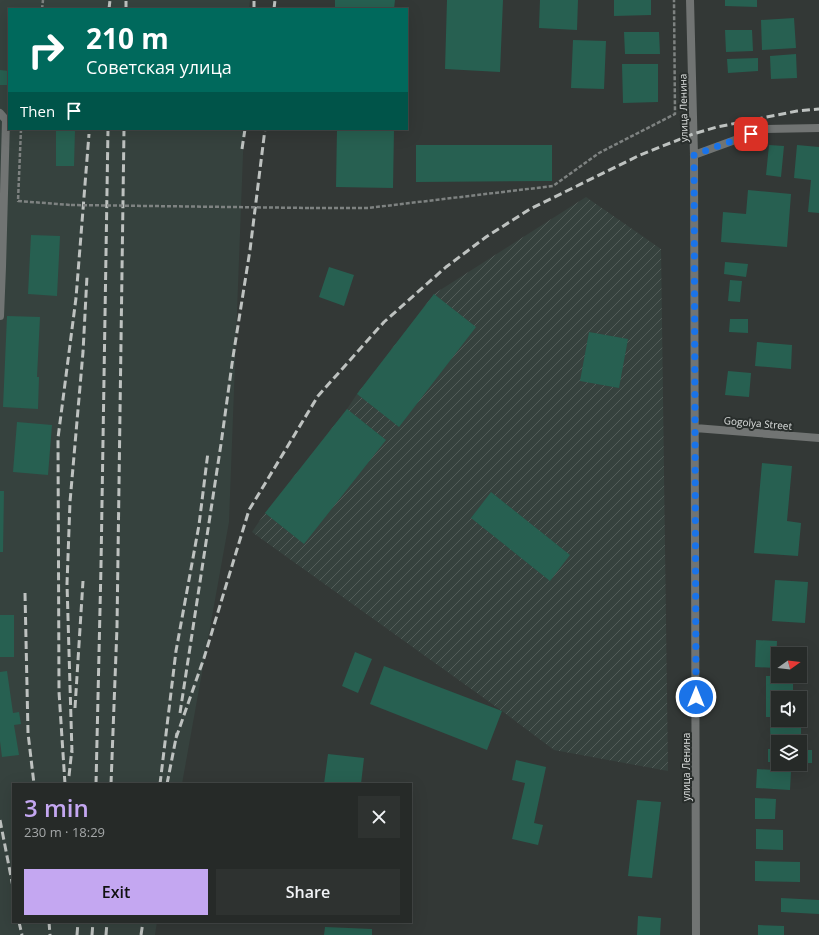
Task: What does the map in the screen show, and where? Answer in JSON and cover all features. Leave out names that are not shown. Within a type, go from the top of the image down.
[{"type":"street","name":"улица Ленина","points":[[690,0],[694,155],[696,935]]},
{"type":"street","points":[[0,113],[6,120],[0,316]]},
{"type":"street","points":[[694,155],[765,129],[819,128]]},
{"type":"street","name":"Gogolya Street","points":[[695,428],[819,438]]},
{"type":"path","points":[[21,130],[18,201],[71,205],[368,208],[553,186],[599,153],[675,114],[674,0]]},
{"type":"shaded area","points":[[0,0],[250,0],[249,8],[8,8],[8,130],[244,130],[229,522],[182,783],[12,783],[12,923],[157,923],[155,935],[0,935]]},
{"type":"shaded area","points":[[586,197],[661,249],[668,771],[554,750],[252,532],[265,513],[347,409],[434,294]]},
{"type":"building","points":[[335,0],[395,0],[394,8],[335,8]]},
{"type":"building","points":[[447,0],[503,0],[500,72],[445,69]]},
{"type":"building","points":[[540,0],[578,0],[577,30],[539,28]]},
{"type":"building","points":[[614,0],[651,0],[651,15],[614,16]]},
{"type":"building","points":[[725,0],[757,0],[757,7],[725,6]]},
{"type":"building","points":[[794,18],[796,48],[762,50],[761,20]]},
{"type":"building","points":[[725,30],[752,30],[753,51],[726,52]]},
{"type":"building","points":[[624,32],[659,32],[660,54],[625,54]]},
{"type":"building","points":[[573,40],[606,41],[604,89],[571,88]]},
{"type":"building","points":[[796,54],[797,78],[771,79],[770,56]]},
{"type":"building","points":[[758,58],[758,71],[728,73],[727,59]]},
{"type":"building","points":[[622,64],[658,64],[658,102],[623,103]]},
{"type":"building","points":[[0,70],[8,71],[8,85],[0,85]]},
{"type":"building","points":[[56,130],[75,130],[74,166],[56,166]]},
{"type":"building","points":[[337,130],[394,130],[393,188],[336,187]]},
{"type":"building","points":[[416,145],[552,145],[552,181],[416,182]]},
{"type":"building","points":[[769,145],[784,146],[781,177],[766,175]]},
{"type":"building","points":[[797,145],[819,147],[819,213],[808,212],[811,180],[794,178]]},
{"type":"building","points":[[748,190],[791,194],[787,247],[721,242],[723,212],[746,214]]},
{"type":"building","points":[[31,235],[60,236],[57,296],[28,294]]},
{"type":"building","points":[[725,262],[748,264],[746,277],[724,274]]},
{"type":"building","points":[[329,267],[354,275],[344,306],[319,297]]},
{"type":"building","points":[[730,280],[742,281],[740,302],[728,301]]},
{"type":"building","points":[[434,294],[476,327],[399,427],[357,394]]},
{"type":"building","points":[[7,316],[40,317],[37,377],[39,377],[38,409],[3,407]]},
{"type":"building","points":[[730,319],[748,319],[748,333],[729,332]]},
{"type":"building","points":[[589,332],[628,339],[619,388],[580,381]]},
{"type":"building","points":[[757,342],[792,345],[791,369],[755,366]]},
{"type":"building","points":[[728,371],[751,373],[749,397],[725,395]]},
{"type":"building","points":[[347,409],[386,440],[304,544],[265,513]]},
{"type":"building","points":[[17,422],[52,425],[48,475],[13,472]]},
{"type":"building","points":[[762,463],[792,466],[787,521],[801,523],[798,556],[754,553]]},
{"type":"building","points":[[0,491],[4,491],[3,552],[0,552]]},
{"type":"building","points":[[491,492],[570,555],[550,581],[471,518]]},
{"type":"building","points":[[775,580],[808,582],[805,623],[772,621]]},
{"type":"building","points":[[0,615],[14,615],[14,657],[0,657]]},
{"type":"building","points":[[756,640],[777,641],[777,647],[771,647],[771,668],[755,667]]},
{"type":"building","points":[[355,652],[372,659],[358,693],[342,686]]},
{"type":"building","points":[[384,666],[502,711],[487,750],[370,704]]},
{"type":"building","points":[[7,671],[13,713],[19,712],[21,724],[14,725],[19,755],[2,757],[0,741],[0,672]]},
{"type":"building","points":[[766,676],[771,676],[771,683],[793,683],[793,691],[771,691],[771,717],[766,717]]},
{"type":"building","points":[[770,728],[801,728],[801,735],[771,735],[771,743]]},
{"type":"building","points":[[768,749],[771,749],[771,762],[768,762]]},
{"type":"building","points":[[807,750],[812,750],[812,763],[807,763]]},
{"type":"building","points":[[328,754],[364,758],[361,783],[324,783]]},
{"type":"building","points":[[516,760],[546,767],[534,823],[543,825],[538,845],[512,839],[525,783],[512,780]]},
{"type":"building","points":[[757,769],[791,771],[790,790],[756,788]]},
{"type":"building","points":[[755,798],[776,799],[775,819],[755,819]]},
{"type":"building","points":[[637,800],[661,802],[652,878],[628,876]]},
{"type":"building","points":[[756,829],[783,830],[783,850],[756,849]]},
{"type":"building","points":[[755,861],[800,862],[800,882],[755,881]]},
{"type":"building","points":[[781,898],[819,900],[819,914],[781,912]]},
{"type":"building","points":[[638,916],[661,918],[660,935],[637,935]]},
{"type":"building","points":[[758,925],[784,926],[784,935],[758,935]]},
{"type":"building","points":[[325,927],[372,929],[372,935],[324,935]]},
{"type":"railway","points":[[109,8],[110,0]]},
{"type":"railway","points":[[126,0],[126,8]]},
{"type":"railway","points":[[254,0],[254,8]]},
{"type":"railway","points":[[274,8],[275,0]]},
{"type":"railway","points":[[176,738],[204,658],[249,510],[318,396],[384,322],[446,267],[486,237],[530,209],[640,155],[693,134],[717,127],[797,111],[819,109]]},
{"type":"railway","points":[[96,783],[108,130]]},
{"type":"railway","points":[[111,783],[117,627],[124,130]]},
{"type":"railway","points":[[242,149],[245,130]]},
{"type":"railway","points":[[180,713],[250,250],[265,130]]},
{"type":"railway","points":[[65,783],[59,692],[58,438],[76,298],[89,134]]},
{"type":"railway","points":[[72,753],[67,584],[70,502],[83,352],[87,276]]},
{"type":"railway","points":[[160,783],[176,651],[199,525],[208,452]]},
{"type":"railway","points":[[75,708],[83,581]]},
{"type":"railway","points":[[25,593],[28,733],[34,783]]},
{"type":"railway","points":[[167,783],[177,733]]},
{"type":"railway","points":[[69,776],[72,748]]},
{"type":"railway","points":[[0,820],[12,882]]},
{"type":"railway","points":[[19,923],[22,935]]},
{"type":"railway","points":[[49,923],[50,935]]},
{"type":"railway","points":[[77,935],[78,923]]},
{"type":"railway","points":[[92,935],[93,923]]},
{"type":"railway","points":[[106,935],[107,923]]},
{"type":"railway","points":[[141,935],[143,923]]},
{"type":"route","points":[[696,697],[694,155],[751,134]]}]
